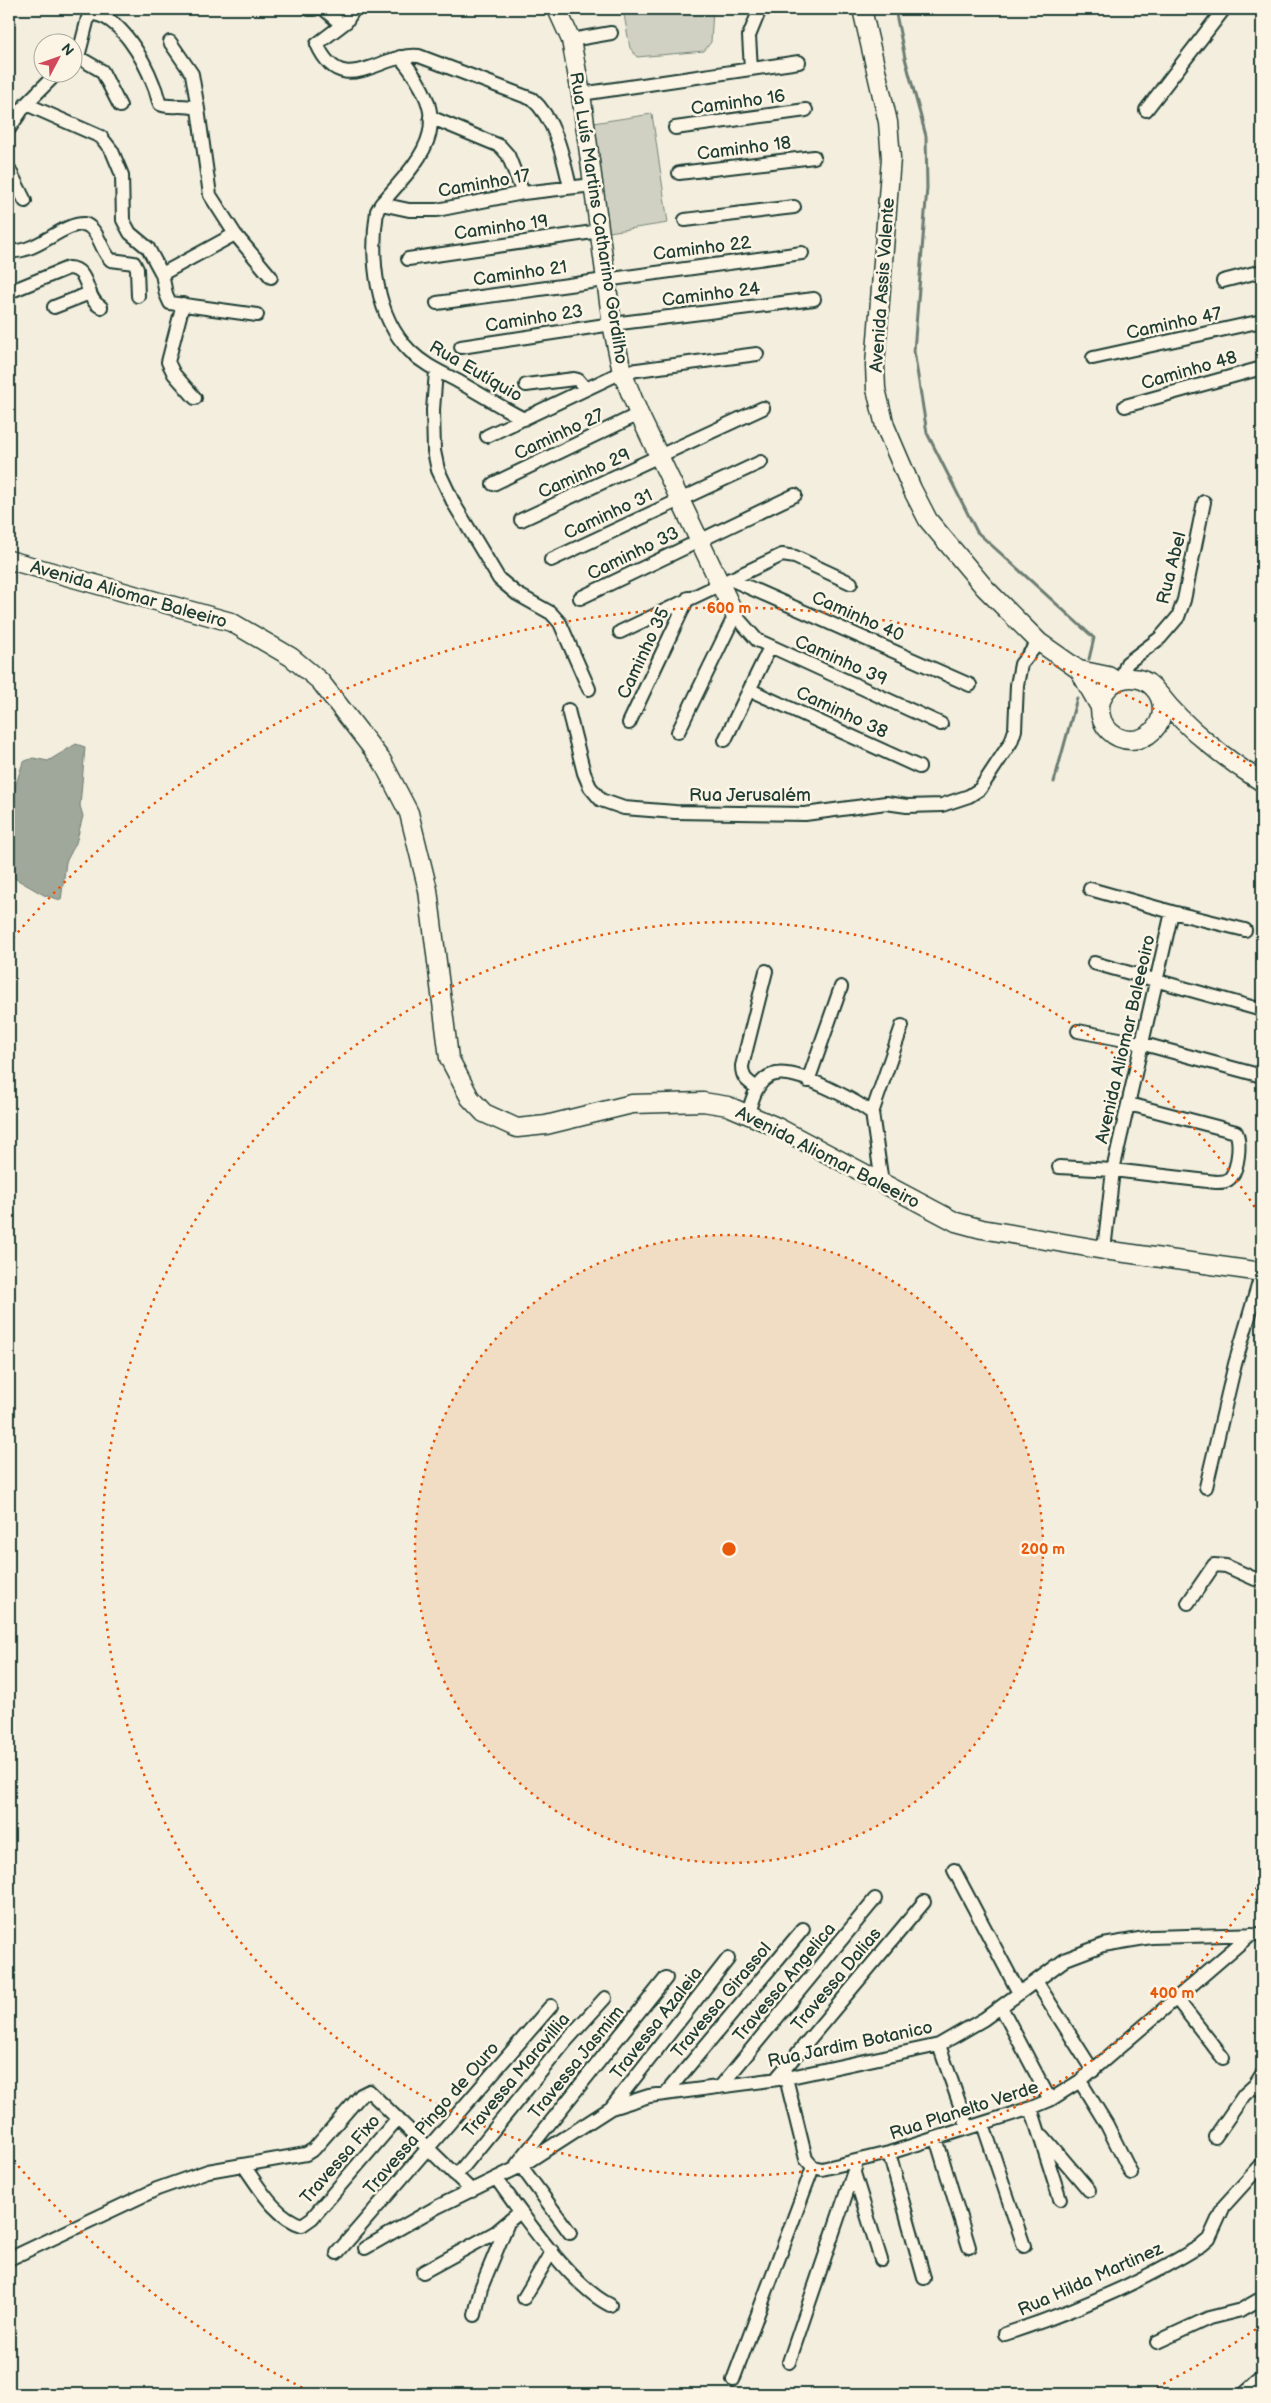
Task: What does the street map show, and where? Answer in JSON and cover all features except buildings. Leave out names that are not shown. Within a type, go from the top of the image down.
[{"type":"main road","name":"Rua Luís Martins Catharino Gordilho","points":[[557,9],[571,40],[581,94],[612,324],[622,372],[700,540],[726,581],[735,615]]},
{"type":"main road","name":"Avenida Assis Valente","points":[[862,9],[888,122],[891,158],[875,365],[878,401],[897,455],[928,520],[979,581],[1039,642],[1079,670],[1118,680]]},
{"type":"main road","name":"Avenida Aliomar Baleeiro","points":[[9,560],[231,622],[291,657],[320,681],[382,761],[409,813],[428,890],[449,1058],[470,1098],[484,1113],[517,1128],[546,1125],[632,1104],[710,1103],[728,1106],[748,1113],[946,1218],[968,1226],[1104,1250],[1262,1272]]},
{"type":"main road","name":"Avenida Assis Valente","points":[[1079,670],[1100,707]]},
{"type":"main road","points":[[1192,728],[1176,726],[1155,729],[1139,739],[1120,738],[1105,725],[1100,707],[1105,692],[1118,680],[1136,678],[1143,680],[1149,683],[1175,713],[1192,728],[1262,782]]},
{"type":"main road","points":[[1155,729],[1163,712],[1159,694]]},
{"type":"street","points":[[309,9],[314,9]]},
{"type":"street","points":[[324,9],[342,25]]},
{"type":"street","points":[[354,9],[342,25],[317,44],[322,56],[331,66],[345,71],[371,69],[400,58],[413,56],[425,58],[532,99],[546,118],[560,149],[570,187]]},
{"type":"street","points":[[751,68],[749,36],[760,9]]},
{"type":"street","points":[[1146,110],[1224,9]]},
{"type":"street","points":[[82,36],[89,14],[102,16],[113,23],[140,56],[156,88],[158,100],[165,107],[187,105],[198,109]]},
{"type":"street","points":[[571,40],[611,33]]},
{"type":"street","points":[[170,42],[192,74],[208,190],[235,234],[271,277]]},
{"type":"street","name":"Rua Eutíquio","points":[[400,58],[422,89],[430,117],[431,129],[424,152],[381,204],[376,222],[376,259],[379,294],[383,307],[389,323],[410,351],[436,371],[524,419]]},
{"type":"street","points":[[82,62],[102,71],[120,106]]},
{"type":"street","points":[[581,94],[799,62]]},
{"type":"street","points":[[9,129],[26,104],[48,82]]},
{"type":"street","points":[[26,104],[101,137],[112,151],[122,174],[123,220],[130,233],[148,248],[162,274],[170,303],[257,315]]},
{"type":"street","name":"Caminho 16","points":[[675,128],[806,110]]},
{"type":"street","points":[[430,117],[500,146],[508,154],[523,193]]},
{"type":"street","name":"Caminho 18","points":[[679,173],[814,157]]},
{"type":"street","points":[[9,169],[25,201]]},
{"type":"street","name":"Caminho 17","points":[[381,204],[409,210],[437,210],[523,193],[593,185]]},
{"type":"street","points":[[685,220],[794,207]]},
{"type":"street","points":[[9,251],[23,250],[45,242],[67,227],[78,224],[90,226],[105,254],[111,260],[134,263],[137,269],[138,296]]},
{"type":"street","name":"Caminho 19","points":[[408,259],[600,231]]},
{"type":"street","points":[[162,274],[235,234]]},
{"type":"street","name":"Caminho 22","points":[[607,278],[802,253]]},
{"type":"street","points":[[9,292],[68,268],[73,268],[84,276],[93,302],[101,307]]},
{"type":"street","points":[[1223,281],[1262,271]]},
{"type":"street","name":"Caminho 21","points":[[437,303],[607,278]]},
{"type":"street","points":[[54,307],[90,293]]},
{"type":"street","name":"Caminho 24","points":[[612,324],[814,299]]},
{"type":"street","points":[[183,304],[168,362],[174,374],[195,398]]},
{"type":"street","name":"Caminho 47","points":[[1093,358],[1262,321]]},
{"type":"street","name":"Caminho 23","points":[[461,347],[612,324]]},
{"type":"street","points":[[487,436],[584,388],[622,372],[757,354]]},
{"type":"street","name":"Caminho 48","points":[[1125,406],[1262,368]]},
{"type":"street","points":[[436,371],[433,410],[434,451],[438,470],[454,504],[499,579],[517,594],[551,613],[560,623],[589,689]]},
{"type":"street","points":[[526,385],[574,379],[578,380],[584,388]]},
{"type":"street","name":"Caminho 29","points":[[521,520],[763,408]]},
{"type":"street","name":"Caminho 27","points":[[492,484],[640,414]]},
{"type":"street","name":"Caminho 31","points":[[551,560],[761,462]]},
{"type":"street","name":"Caminho 33","points":[[580,598],[795,495]]},
{"type":"street","name":"Rua Abel","points":[[1118,680],[1127,662],[1160,638],[1178,617],[1184,600],[1204,502]]},
{"type":"street","name":"Caminho 35","points":[[620,632],[774,558],[789,555],[851,583]]},
{"type":"street","name":"Caminho 40","points":[[726,581],[970,685]]},
{"type":"street","name":"Caminho 35","points":[[630,723],[688,598]]},
{"type":"street","points":[[678,732],[735,615]]},
{"type":"street","name":"Caminho 39","points":[[735,615],[757,640],[770,647],[941,724]]},
{"type":"street","name":"Rua Jerusalém","points":[[568,710],[584,774],[590,787],[600,800],[624,808],[674,812],[805,814],[886,802],[907,806],[942,805],[970,796],[980,789],[1011,742],[1015,730],[1017,685],[1021,664],[1039,642]]},
{"type":"street","points":[[725,740],[770,647]]},
{"type":"street","name":"Caminho 38","points":[[750,690],[919,767]]},
{"type":"street","points":[[1090,889],[1245,930]]},
{"type":"street","name":"Avenida Aliomar Baleeoiro","points":[[1104,1250],[1113,1170],[1129,1104],[1140,1043],[1172,912]]},
{"type":"street","points":[[1094,963],[1262,1010]]},
{"type":"street","points":[[757,1088],[745,1080],[742,1075],[742,1066],[766,971]]},
{"type":"street","points":[[808,1080],[841,987]]},
{"type":"street","points":[[882,1183],[872,1113],[902,1026]]},
{"type":"street","points":[[1078,1031],[1140,1043],[1262,1076]]},
{"type":"street","points":[[748,1113],[757,1088],[764,1080],[777,1074],[788,1074],[808,1080],[872,1113]]},
{"type":"street","points":[[1059,1166],[1226,1182],[1231,1178],[1235,1170],[1239,1141],[1236,1132],[1129,1104]]},
{"type":"street","points":[[1206,1487],[1235,1364],[1262,1272]]},
{"type":"street","points":[[1188,1603],[1214,1565],[1226,1566],[1255,1579],[1262,1576]]},
{"type":"street","points":[[954,1870],[1019,1993]]},
{"type":"street","name":"Travessa Angelica","points":[[720,2086],[875,1900]]},
{"type":"street","name":"Travessa Dalias","points":[[781,2079],[924,1902]]},
{"type":"street","name":"Travessa Girassol","points":[[666,2093],[803,1929]]},
{"type":"street","name":"Rua Jardim Botanico","points":[[365,2248],[406,2224],[518,2167],[611,2108],[633,2100],[666,2093],[781,2079],[939,2045],[964,2032],[1071,1957],[1103,1945],[1151,1937],[1257,1934]]},
{"type":"street","name":"Rua Planelto Verde","points":[[813,2167],[822,2169],[855,2168],[888,2153],[1032,2108],[1050,2100],[1080,2081],[1176,1998],[1257,1934]]},
{"type":"street","name":"Travessa Azaleia","points":[[611,2108],[728,1959]]},
{"type":"street","name":"Travessa Jasmim","points":[[518,2167],[590,2070],[666,1978]]},
{"type":"street","points":[[1036,1981],[1093,2070]]},
{"type":"street","name":"Travessa Maravillia","points":[[456,2176],[566,2041],[604,1998]]},
{"type":"street","points":[[1176,1998],[1223,2058]]},
{"type":"street","name":"Travessa Pingo de Ouro","points":[[338,2253],[552,2006]]},
{"type":"street","points":[[1001,2007],[1050,2100]]},
{"type":"street","points":[[939,2045],[968,2128]]},
{"type":"street","points":[[1215,2137],[1244,2096],[1258,2088],[1262,2074]]},
{"type":"street","points":[[733,2380],[813,2167],[806,2159],[781,2079]]},
{"type":"street","points":[[1080,2081],[1131,2173]]},
{"type":"street","points":[[9,2260],[157,2189],[208,2171],[308,2153],[364,2093],[369,2091],[376,2095],[472,2191]]},
{"type":"street","points":[[1032,2108],[1060,2199]]},
{"type":"street","name":"Travessa Fixo","points":[[244,2166],[272,2205],[296,2223],[302,2225],[312,2218],[398,2118]]},
{"type":"street","points":[[982,2124],[1024,2246]]},
{"type":"street","points":[[1040,2132],[1090,2190]]},
{"type":"street","points":[[936,2138],[969,2247]]},
{"type":"street","points":[[888,2153],[924,2278]]},
{"type":"street","name":"Rua Hilda Martinez","points":[[1005,2334],[1037,2324],[1133,2283],[1202,2245],[1210,2239],[1224,2206],[1262,2164]]},
{"type":"street","points":[[518,2167],[570,2233]]},
{"type":"street","points":[[855,2168],[881,2260]]},
{"type":"street","points":[[789,2362],[855,2168]]},
{"type":"street","points":[[496,2178],[552,2252],[590,2293],[610,2305]]},
{"type":"street","points":[[423,2272],[507,2224],[520,2212]]},
{"type":"street","points":[[475,2315],[482,2288],[507,2224]]},
{"type":"street","points":[[524,2298],[552,2252]]},
{"type":"street","points":[[1157,2342],[1209,2318],[1241,2310],[1262,2298]]},
{"type":"street","points":[[1244,2394],[1262,2378]]},
{"type":"shaded area","points":[[623,9],[713,9],[711,42],[704,51],[637,57],[630,48]]},
{"type":"shaded area","points":[[652,114],[668,223],[609,232],[593,123]]},
{"type":"shaded area","points":[[76,744],[85,747],[80,806],[83,816],[76,843],[66,862],[61,900],[44,895],[9,875],[9,806],[23,762],[33,758],[48,761]]},
{"type":"waterway","points":[[895,9],[905,58],[926,136],[927,188],[914,351],[927,433],[977,532],[1094,638],[1089,659]]},
{"type":"waterway","points":[[1054,782],[1077,698]]}]
